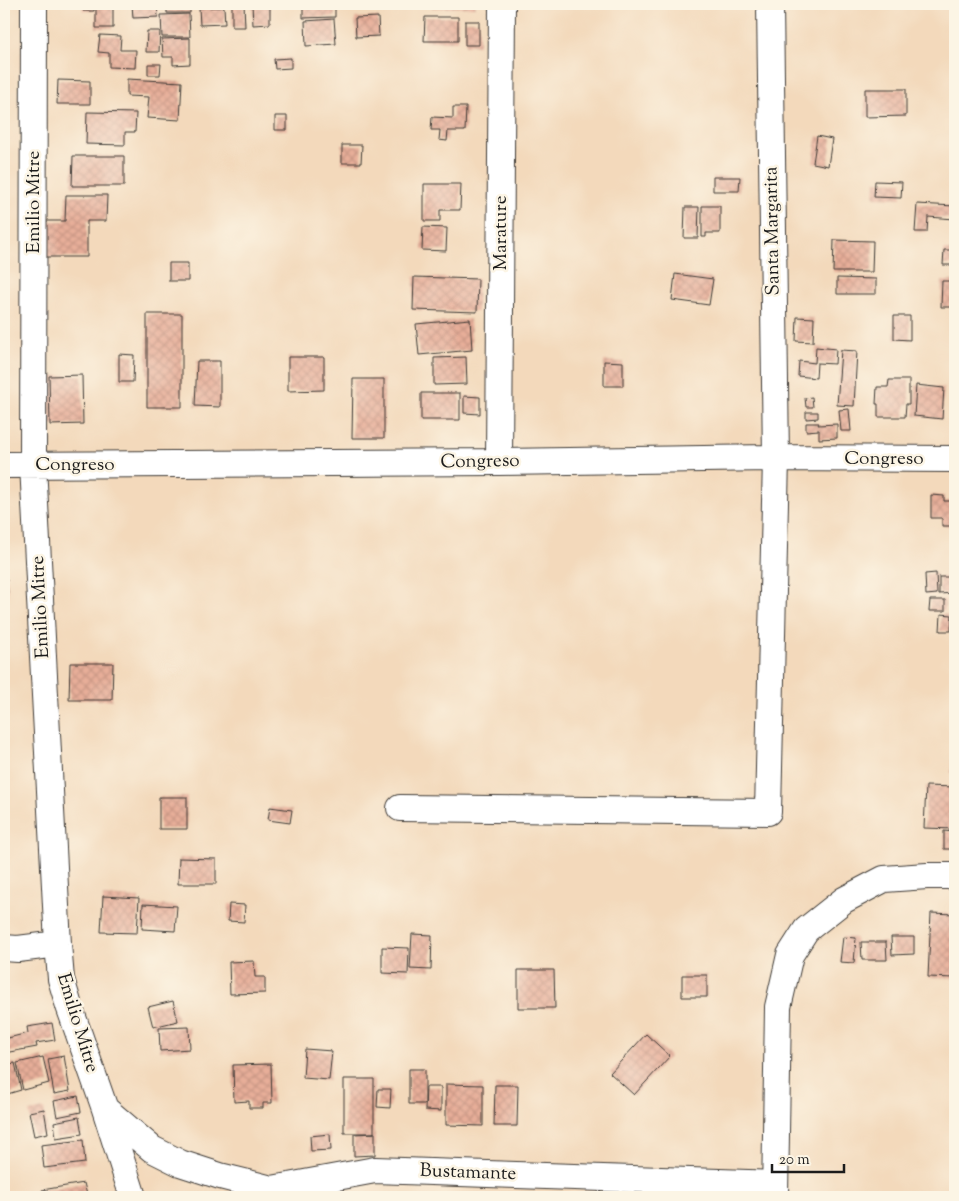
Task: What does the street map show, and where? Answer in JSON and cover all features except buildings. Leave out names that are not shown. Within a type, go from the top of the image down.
[{"type":"street","name":"Emilio Mitre","points":[[34,4],[34,465],[58,944],[61,979],[69,1006],[133,1197]]},
{"type":"street","name":"Marature","points":[[499,462],[502,4]]},
{"type":"street","name":"Santa Margarita","points":[[400,808],[768,812],[776,458],[770,4]]},
{"type":"street","name":"Congreso","points":[[4,465],[776,458],[955,459]]},
{"type":"street","points":[[775,1191],[778,1007],[790,955],[806,930],[844,900],[884,879],[955,876]]},
{"type":"street","points":[[4,948],[18,949],[58,944]]},
{"type":"street","points":[[105,1109],[152,1150],[180,1163],[263,1193]]},
{"type":"street","name":"Bustamante","points":[[263,1193],[375,1170],[775,1191]]}]
